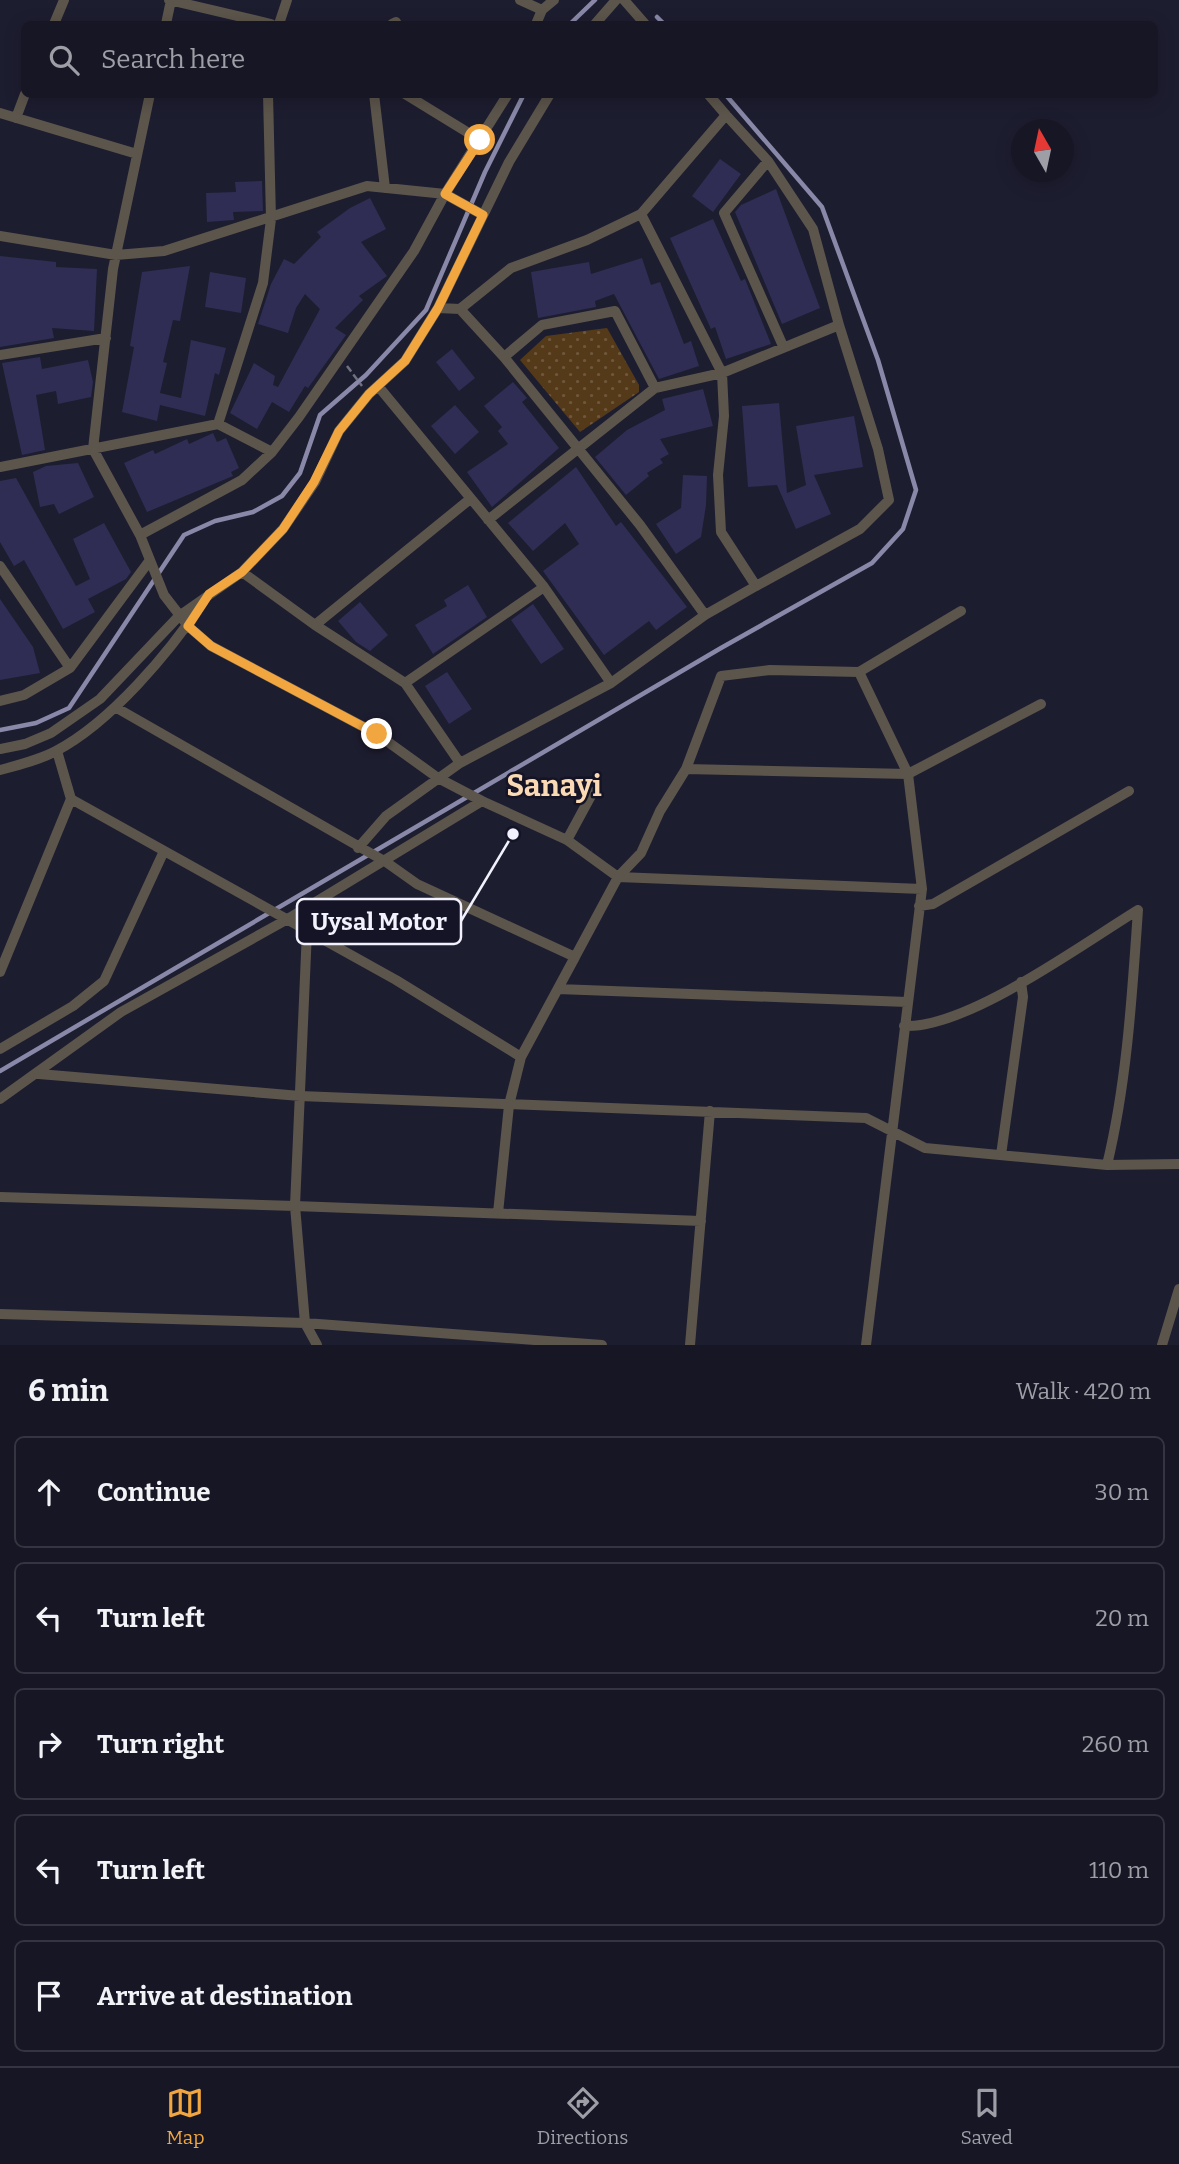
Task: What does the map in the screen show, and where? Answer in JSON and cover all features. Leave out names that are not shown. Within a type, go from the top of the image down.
[{"type":"street","points":[[55,21],[64,0]]},
{"type":"street","points":[[166,21],[170,0],[258,21]]},
{"type":"street","points":[[280,21],[287,0]]},
{"type":"street","points":[[520,0],[542,10]]},
{"type":"street","points":[[537,21],[542,10],[554,0]]},
{"type":"street","points":[[598,21],[616,0]]},
{"type":"street","points":[[625,0],[642,21]]},
{"type":"street","points":[[16,118],[24,98]]},
{"type":"street","points":[[149,98],[116,255],[93,449],[140,534],[164,596],[178,616],[211,646],[377,734],[440,779],[567,840],[618,877],[922,890]]},
{"type":"street","points":[[218,424],[263,283],[271,219],[268,98]]},
{"type":"street","points":[[374,98],[376,131],[385,188]]},
{"type":"street","points":[[412,98],[480,140]]},
{"type":"street","points":[[140,534],[242,480],[272,452],[414,251],[445,194],[506,98]]},
{"type":"street","points":[[0,749],[25,744],[74,719],[122,678],[178,616],[242,572],[283,529],[314,482],[339,431],[372,389],[405,361],[438,308],[479,212],[548,98]]},
{"type":"street","points":[[359,848],[386,816],[460,763],[611,683],[705,615],[860,529],[889,500],[878,449],[839,325],[813,229],[768,161],[711,98]]},
{"type":"street","points":[[0,113],[137,153]]},
{"type":"street","points":[[438,308],[460,309],[511,268],[587,240],[641,214],[726,115]]},
{"type":"street","points":[[768,161],[724,213],[783,346]]},
{"type":"street","points":[[0,236],[116,255],[164,251],[271,219],[367,186],[445,194],[479,212]]},
{"type":"street","points":[[641,214],[722,373],[724,416],[718,475],[721,532],[756,586]]},
{"type":"street","points":[[460,309],[504,357],[640,524],[705,615]]},
{"type":"street","points":[[504,357],[542,325],[615,311],[655,388]]},
{"type":"street","points":[[488,520],[655,388],[722,373],[839,325]]},
{"type":"street","points":[[0,355],[106,338]]},
{"type":"street","points":[[372,389],[544,587],[611,683]]},
{"type":"street","points":[[0,467],[218,424],[272,452]]},
{"type":"street","points":[[315,625],[469,500]]},
{"type":"street","points":[[0,701],[24,695],[70,667],[151,562]]},
{"type":"street","points":[[1,569],[70,667]]},
{"type":"street","points":[[242,572],[315,625],[405,683],[460,763]]},
{"type":"street","points":[[405,683],[544,587]]},
{"type":"street","points":[[0,770],[57,751],[115,707],[188,626],[209,594]]},
{"type":"street","points":[[498,1213],[509,1105],[520,1057],[618,877],[641,853],[660,811],[686,769],[721,676],[770,670],[859,672],[961,611]]},
{"type":"street","points":[[859,672],[908,774],[922,890],[890,1128],[866,1345]]},
{"type":"street","points":[[686,769],[908,774],[1041,704]]},
{"type":"street","points":[[115,707],[384,861],[417,884],[575,957]]},
{"type":"street","points":[[0,972],[71,799],[57,751]]},
{"type":"street","points":[[919,906],[933,904],[1129,791]]},
{"type":"street","points":[[567,840],[593,792]]},
{"type":"street","points":[[71,799],[396,980],[520,1057]]},
{"type":"street","points":[[0,1099],[121,1012],[285,920],[480,800]]},
{"type":"street","points":[[0,1049],[73,1006],[104,981],[164,851]]},
{"type":"street","points":[[904,1026],[926,1025],[980,1006],[1138,910],[1129,1023],[1117,1123],[1107,1165]]},
{"type":"street","points":[[306,931],[295,1206],[305,1323],[317,1345]]},
{"type":"street","points":[[1001,1155],[1023,997],[1021,982]]},
{"type":"street","points":[[558,989],[907,1002]]},
{"type":"street","points":[[39,1073],[299,1096],[866,1118],[926,1148],[1107,1165],[1179,1164]]},
{"type":"street","points":[[690,1345],[710,1111]]},
{"type":"street","points":[[0,1197],[701,1221]]},
{"type":"street","points":[[1162,1345],[1179,1289]]},
{"type":"street","points":[[0,1314],[305,1323],[602,1345]]},
{"type":"path","points":[[343,361],[372,389]]},
{"type":"shaded area","points":[[607,328],[639,385],[639,392],[580,432],[520,360],[546,336]]},
{"type":"building","points":[[720,159],[741,174],[713,212],[692,196]]},
{"type":"building","points":[[262,181],[263,211],[233,212],[234,220],[207,222],[206,193],[236,192],[235,182]]},
{"type":"building","points":[[776,189],[820,308],[782,324],[735,212],[741,205]]},
{"type":"building","points":[[370,198],[386,229],[361,242],[387,276],[359,296],[363,300],[335,328],[346,335],[308,388],[305,386],[289,412],[272,402],[257,429],[230,413],[254,363],[275,376],[273,385],[278,387],[320,309],[305,294],[296,308],[288,333],[258,324],[271,284],[284,259],[294,264],[321,237],[317,232],[350,208]]},
{"type":"building","points":[[713,219],[741,281],[745,279],[771,344],[726,359],[715,327],[711,329],[670,238]]},
{"type":"building","points":[[0,256],[56,262],[56,267],[97,269],[94,331],[52,328],[54,338],[0,347]]},
{"type":"building","points":[[642,258],[651,285],[660,282],[684,344],[691,341],[699,366],[659,379],[614,294],[595,301],[596,307],[538,318],[531,272],[589,262],[591,274]]},
{"type":"building","points":[[190,266],[180,321],[173,320],[163,362],[167,363],[160,393],[181,398],[191,340],[226,348],[219,375],[215,373],[205,416],[160,405],[157,421],[122,412],[134,347],[130,346],[142,272]]},
{"type":"building","points":[[210,272],[246,278],[241,313],[205,307]]},
{"type":"building","points":[[452,349],[475,378],[459,391],[436,362]]},
{"type":"building","points":[[40,357],[42,369],[88,360],[93,382],[91,397],[58,404],[56,391],[36,395],[45,450],[22,455],[2,363]]},
{"type":"building","points":[[513,382],[527,398],[522,402],[559,448],[492,507],[467,472],[508,444],[498,431],[502,427],[484,406]]},
{"type":"building","points":[[703,389],[713,426],[660,439],[669,454],[660,459],[663,463],[647,473],[649,476],[626,495],[595,457],[627,430],[665,410],[662,399]]},
{"type":"building","points":[[779,403],[787,493],[806,485],[796,426],[854,416],[863,467],[814,475],[831,514],[796,529],[777,485],[748,487],[742,406]]},
{"type":"building","points":[[455,405],[479,432],[455,454],[431,426]]},
{"type":"building","points":[[213,433],[217,442],[226,438],[239,468],[231,472],[233,476],[147,512],[124,463],[153,450],[155,454],[187,439],[189,444]]},
{"type":"building","points":[[78,463],[94,497],[59,514],[54,504],[40,507],[33,472],[46,466]]},
{"type":"building","points":[[576,467],[616,526],[621,522],[687,607],[656,630],[649,621],[604,655],[543,571],[579,544],[565,523],[533,551],[508,523]]},
{"type":"building","points":[[683,475],[707,476],[706,505],[701,537],[676,554],[656,524],[681,508]]},
{"type":"building","points":[[16,478],[76,586],[90,579],[73,539],[104,523],[131,572],[126,579],[88,599],[95,612],[63,629],[24,560],[14,566],[0,542],[0,481]]},
{"type":"building","points":[[468,585],[487,617],[433,654],[415,625],[447,606],[444,600]]},
{"type":"building","points":[[0,599],[33,647],[40,673],[0,680]]},
{"type":"building","points":[[360,602],[388,635],[370,651],[356,642],[338,621]]},
{"type":"building","points":[[533,604],[564,649],[541,664],[511,620]]},
{"type":"building","points":[[447,672],[472,709],[449,724],[425,686]]},
{"type":"waterway","points":[[573,21],[595,0]]},
{"type":"waterway","points":[[657,17],[661,21]]},
{"type":"waterway","points":[[0,730],[36,723],[69,708],[184,535],[215,521],[253,512],[282,496],[300,473],[320,415],[366,375],[426,310],[485,172],[522,98]]},
{"type":"waterway","points":[[0,1071],[721,648],[872,563],[903,529],[916,490],[878,360],[822,207],[728,98]]},
{"type":"place","name":"Uysal Motor","points":[[513,834]]},
{"type":"district","name":"Sanayi","points":[[554,786]]},
{"type":"route","points":[[377,734],[211,646],[188,626],[209,594],[226,580],[242,572],[283,529],[314,482],[339,431],[369,394],[405,361],[438,308],[483,215],[445,194],[480,140]]}]
